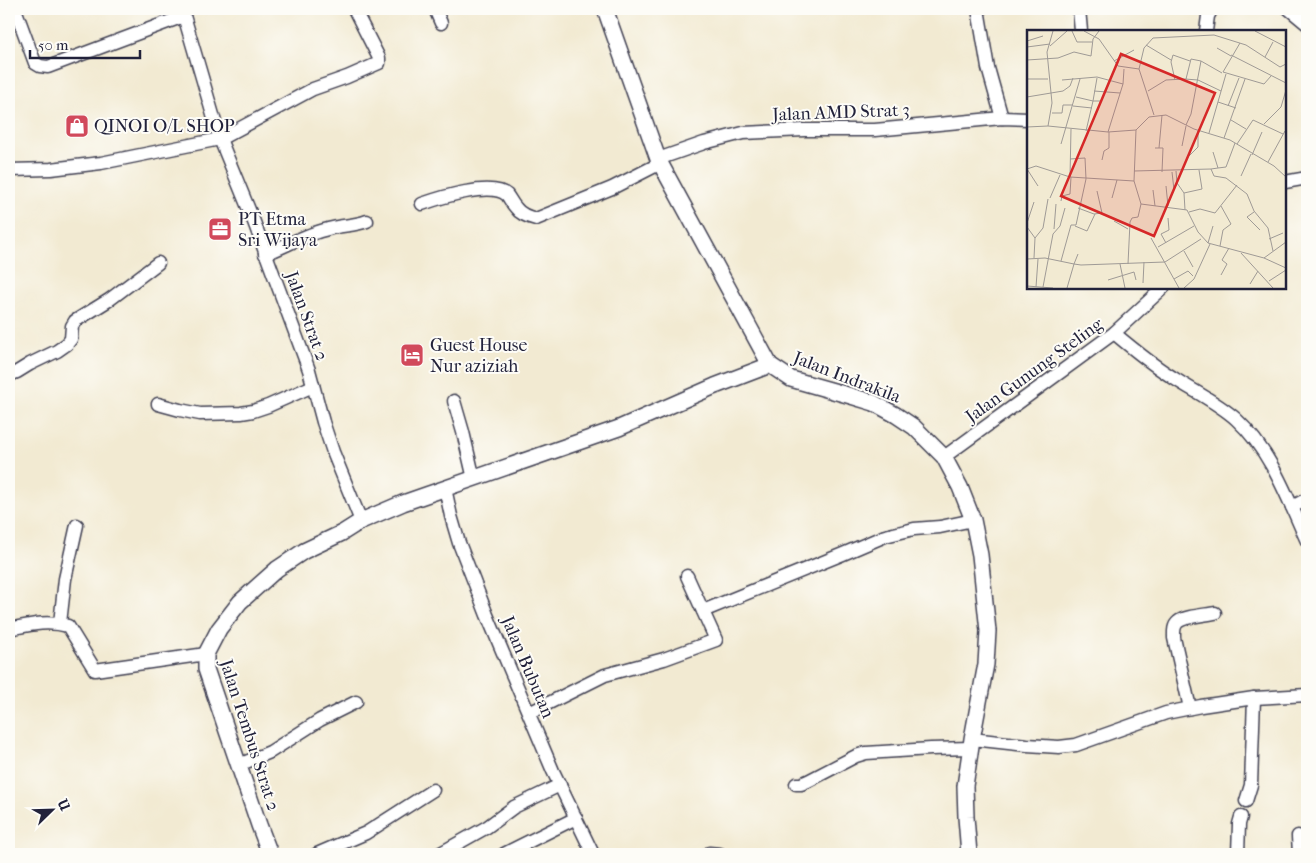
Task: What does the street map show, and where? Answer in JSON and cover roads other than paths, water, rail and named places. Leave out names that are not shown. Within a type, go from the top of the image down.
[{"type":"street","points":[[9,170],[51,169],[101,163],[220,139],[313,89],[379,64],[379,58],[354,9]]},
{"type":"street","points":[[435,9],[441,23]]},
{"type":"street","name":"Jalan Indrakila","points":[[605,9],[659,161],[770,365],[791,379],[851,396],[874,404],[896,415],[914,427],[944,457],[960,487],[973,520],[980,554],[988,632],[986,664],[965,786],[968,854]]},
{"type":"street","points":[[978,9],[988,68],[1002,118]]},
{"type":"street","points":[[1079,9],[1081,30]]},
{"type":"street","points":[[1206,30],[1208,16],[1212,9]]},
{"type":"street","points":[[1289,9],[1307,24]]},
{"type":"street","points":[[9,11],[12,10],[17,14],[35,63],[48,67],[183,12]]},
{"type":"street","name":"Jalan Strat 2","points":[[183,12],[220,139],[254,222],[309,370],[323,422],[361,521]]},
{"type":"street","name":"Jalan AMD Strat 3","points":[[422,204],[473,190],[497,190],[507,195],[520,213],[536,219],[612,188],[659,161],[704,143],[743,133],[804,130],[876,130],[1002,118],[1027,120]]},
{"type":"street","points":[[1286,182],[1307,178]]},
{"type":"street","points":[[265,254],[304,236],[328,228],[358,225],[367,222]]},
{"type":"street","points":[[9,374],[17,372],[62,349],[71,339],[72,326],[75,321],[109,300],[158,263]]},
{"type":"street","name":"Jalan Gunung Steling","points":[[944,457],[1114,333],[1162,289]]},
{"type":"street","points":[[1114,333],[1171,377],[1219,406],[1237,420],[1256,441],[1276,473],[1307,541]]},
{"type":"street","name":"Jalan Tembus Strat 2","points":[[270,854],[206,669],[206,654],[219,629],[240,602],[277,569],[304,551],[342,533],[361,521],[403,503],[619,428],[715,386],[770,365]]},
{"type":"street","points":[[158,404],[200,414],[241,413],[268,406],[313,386]]},
{"type":"street","points":[[454,401],[474,479]]},
{"type":"street","name":"Jalan Bubutan","points":[[445,488],[459,543],[487,615],[560,785],[594,854]]},
{"type":"street","points":[[1292,508],[1307,499]]},
{"type":"street","points":[[703,611],[885,536],[914,529],[940,527],[973,520]]},
{"type":"street","points":[[60,624],[65,580],[77,526]]},
{"type":"street","points":[[528,713],[605,675],[664,659],[716,640],[687,576]]},
{"type":"street","points":[[1190,708],[1174,638],[1175,628],[1178,622],[1184,619],[1216,613]]},
{"type":"street","points":[[9,629],[46,623],[68,626],[95,670],[206,654]]},
{"type":"street","points":[[796,784],[808,781],[856,756],[866,753],[971,743],[1076,745],[1166,713],[1254,698],[1307,696]]},
{"type":"street","points":[[1246,801],[1251,785],[1254,698]]},
{"type":"street","points":[[239,765],[270,752],[320,720],[356,702]]},
{"type":"street","points":[[439,854],[488,827],[514,807],[560,785]]},
{"type":"street","points":[[317,854],[366,833],[433,790]]},
{"type":"street","points":[[504,854],[576,818]]},
{"type":"street","points":[[1238,854],[1241,818]]},
{"type":"street","points":[[1298,836],[1299,854]]},
{"type":"place","name":"QINOI O/L SHOP","points":[[77,126]]},
{"type":"place","name":"PT Etma Sri Wijaya","points":[[220,229]]},
{"type":"place","name":"Guest House Nur aziziah","points":[[412,355]]}]
